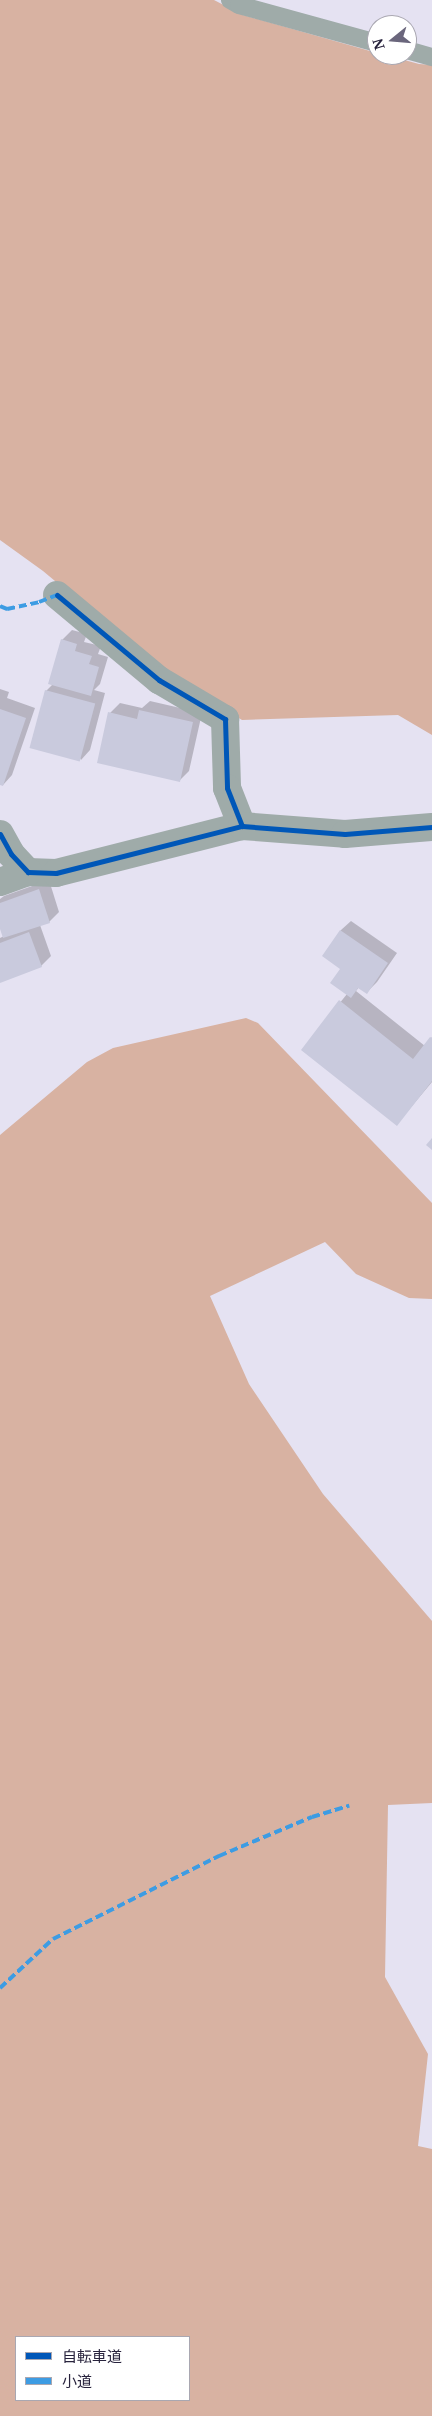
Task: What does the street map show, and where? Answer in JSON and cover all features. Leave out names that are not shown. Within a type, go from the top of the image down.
[{"type":"street","points":[[57,595],[159,680],[225,719],[227,788],[242,826]]},
{"type":"street","points":[[0,882],[28,872],[56,873],[242,826],[345,834],[432,827]]},
{"type":"street","points":[[0,834],[11,854],[28,872]]},
{"type":"lane","points":[[230,0],[239,5],[367,40]]},
{"type":"lane","points":[[417,53],[432,57]]},
{"type":"shaded area","points":[[0,0],[214,0],[243,15],[367,50],[367,65],[417,65],[417,63],[432,65],[432,735],[398,715],[242,720],[163,671],[43,571],[0,540]]},
{"type":"shaded area","points":[[246,1018],[258,1023],[432,1203],[432,1299],[409,1298],[356,1274],[325,1242],[210,1296],[249,1384],[323,1494],[432,1621],[432,1803],[388,1805],[385,1977],[428,2054],[418,2146],[432,2149],[432,2416],[0,2416],[0,1135],[87,1062],[113,1048]]},
{"type":"building","points":[[61,639],[77,644],[75,651],[92,656],[89,664],[99,667],[91,696],[48,684]]},
{"type":"building","points":[[45,690],[95,703],[80,761],[29,748]]},
{"type":"building","points":[[0,709],[26,718],[3,786],[0,785]]},
{"type":"building","points":[[139,710],[193,722],[180,782],[97,763],[108,712],[137,719]]},
{"type":"building","points":[[39,889],[50,923],[3,938],[0,929],[0,903]]},
{"type":"building","points":[[340,930],[388,963],[367,994],[358,988],[351,998],[330,983],[340,969],[322,956]]},
{"type":"building","points":[[29,932],[42,967],[0,983],[0,943]]},
{"type":"building","points":[[339,1000],[413,1059],[430,1037],[432,1038],[432,1081],[397,1126],[301,1050]]},
{"type":"building","points":[[432,1138],[432,1150],[426,1145]]},
{"type":"marked path","points":[[0,606],[7,609],[39,602],[57,595]]},
{"type":"marked path","points":[[0,1988],[53,1939],[219,1856],[312,1817],[349,1806]]},
{"type":"cycle path","points":[[57,595],[159,680],[225,719],[227,788],[242,826]]},
{"type":"cycle path","points":[[0,834],[11,854],[28,872],[56,873],[242,826],[345,834],[432,827]]}]
